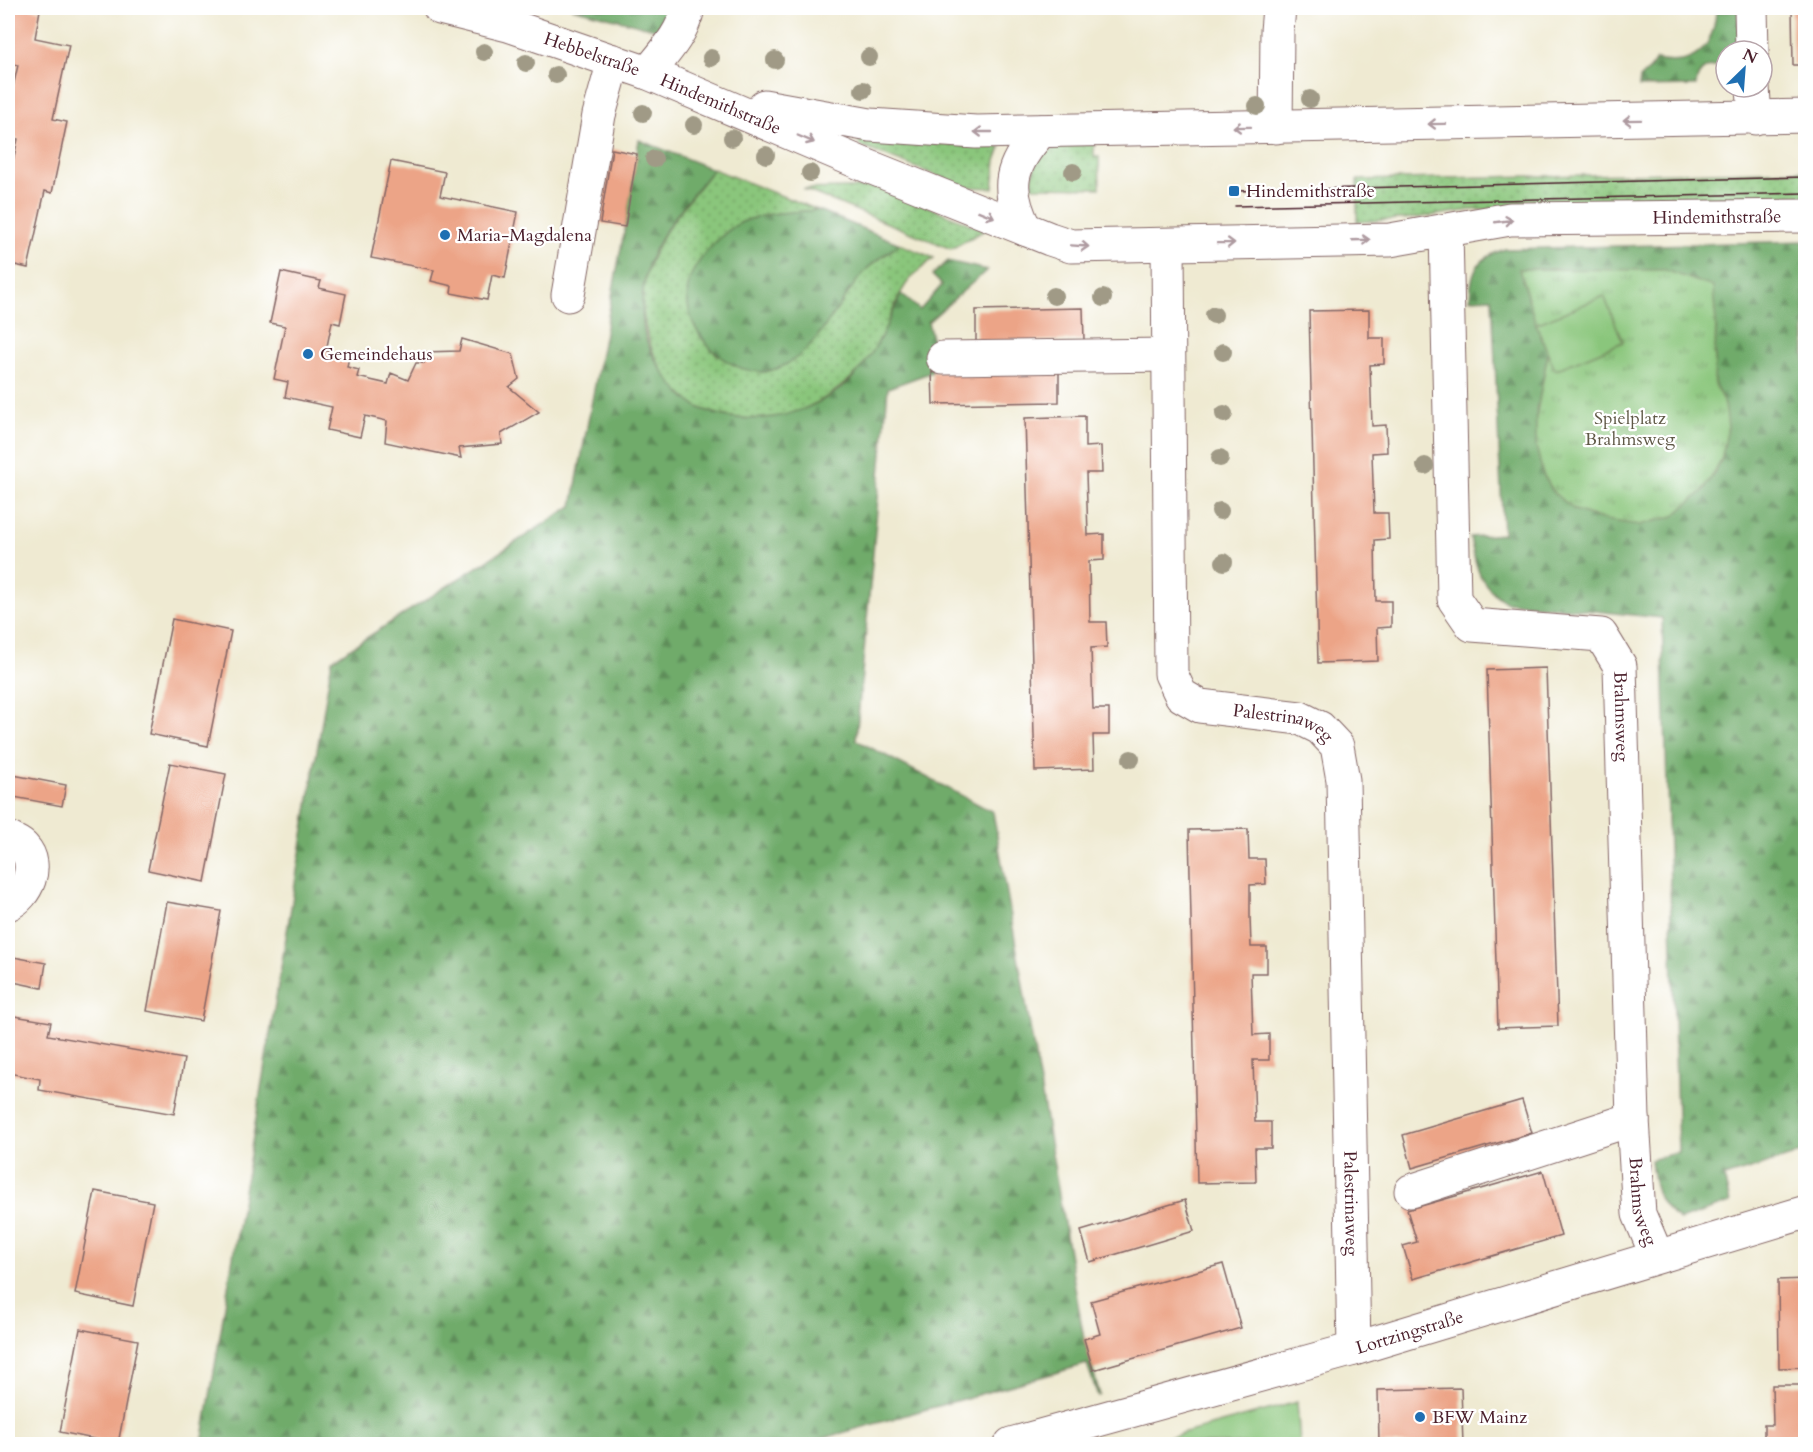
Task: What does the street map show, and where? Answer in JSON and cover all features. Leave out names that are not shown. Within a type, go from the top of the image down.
[{"type":"street","name":"Hebbelstraße","points":[[440,8],[508,25],[661,78]]},
{"type":"street","points":[[661,78],[688,8]]},
{"type":"street","points":[[1276,127],[1279,8]]},
{"type":"street","points":[[1751,8],[1752,39]]},
{"type":"street","points":[[568,295],[599,115],[614,61]]},
{"type":"street","name":"Hindemithstraße","points":[[661,78],[784,111],[870,125],[976,132],[1276,127],[1754,103],[1806,116]]},
{"type":"street","name":"Hindemithstraße","points":[[661,78],[1024,230],[1071,246],[1390,240],[1510,219],[1806,216]]},
{"type":"street","points":[[1024,230],[1012,195],[1012,178],[1023,152],[1041,131]]},
{"type":"street","name":"Brahmsweg","points":[[1446,231],[1454,599],[1472,625],[1600,635],[1620,666],[1633,1119],[1639,1214],[1657,1256]]},
{"type":"street","name":"Palestrinaweg","points":[[1168,245],[1171,674],[1181,695],[1200,706],[1300,718],[1320,728],[1337,746],[1343,780],[1354,1349]]},
{"type":"street","points":[[943,358],[1168,355]]},
{"type":"street","points":[[8,838],[24,848],[32,864],[31,874],[22,892],[8,904]]},
{"type":"street","points":[[1412,1191],[1633,1119]]},
{"type":"street","name":"Lortzingstraße","points":[[1011,1444],[1354,1349],[1806,1212]]},
{"type":"green space","points":[[572,8],[671,8],[658,30]]},
{"type":"green space","points":[[1738,11],[1740,39],[1714,39],[1714,67],[1702,71],[1696,86],[1639,87],[1640,78],[1656,60],[1681,61],[1699,53],[1711,36],[1716,12]]},
{"type":"green space","points":[[858,139],[1001,147],[996,161],[993,188],[966,187],[860,146]]},
{"type":"green space","points":[[639,140],[713,169],[659,241],[648,267],[643,298],[644,330],[658,364],[683,396],[702,409],[720,415],[756,419],[791,413],[825,399],[851,379],[869,358],[901,294],[920,310],[942,285],[932,275],[948,261],[987,270],[928,322],[933,342],[932,372],[888,388],[856,740],[993,812],[1084,1339],[1100,1395],[1098,1396],[1087,1364],[803,1444],[202,1444],[332,660],[572,506],[625,227]]},
{"type":"green space","points":[[1094,143],[1094,157],[1099,157],[1100,188],[1032,187],[1033,173],[1043,155],[1060,147]]},
{"type":"green space","points":[[713,169],[818,210],[772,214],[689,283],[689,305],[695,324],[846,295],[865,270],[900,244],[934,258],[905,286],[878,344],[857,372],[838,389],[796,412],[755,419],[728,416],[702,409],[687,400],[675,388],[664,373],[648,338],[643,301],[648,268],[671,223]]},
{"type":"green space","points":[[1805,170],[1806,202],[1471,210],[1415,218],[1357,222],[1357,180]]},
{"type":"green space","points":[[880,187],[985,230],[951,249],[803,189]]},
{"type":"green space","points":[[818,210],[900,244],[864,272],[828,323],[796,358],[779,368],[762,372],[744,369],[729,363],[705,342],[690,314],[687,298],[690,277],[695,268],[717,241],[742,222],[770,214]]},
{"type":"green space","points":[[1805,241],[1805,1152],[1724,1177],[1730,1203],[1680,1220],[1661,1202],[1653,1179],[1651,1160],[1678,1152],[1662,618],[1506,602],[1489,589],[1480,574],[1470,537],[1503,534],[1492,298],[1470,299],[1472,280],[1477,267],[1487,257],[1505,249]],"holes":[[[1716,323],[1714,383],[1725,405],[1575,510],[1554,493],[1543,474],[1536,417],[1548,353]]]},
{"type":"green space","name":"Spielplatz Brahmsweg","points":[[1519,269],[1665,270],[1713,287],[1716,323],[1714,383],[1725,405],[1728,427],[1721,461],[1704,490],[1674,516],[1640,525],[1605,520],[1575,510],[1554,493],[1543,474],[1536,446],[1536,417],[1548,353],[1536,324]]},
{"type":"green space","points":[[1604,296],[1623,342],[1555,370],[1536,324]]},
{"type":"green space","points":[[1297,1402],[1300,1444],[1145,1444]]},
{"type":"building","points":[[8,8],[40,10],[35,38],[69,45],[53,119],[67,122],[52,193],[45,191],[28,268],[15,265],[9,293],[8,183],[18,139],[8,137],[8,109],[18,65],[8,63]]},
{"type":"building","points":[[1792,8],[1806,8],[1806,65],[1793,65]]},
{"type":"building","points":[[612,149],[637,154],[625,227],[600,223]]},
{"type":"building","name":"Maria-Magdalena","points":[[391,161],[445,172],[440,196],[518,212],[505,278],[492,275],[487,300],[451,293],[452,286],[431,281],[434,270],[371,258]]},
{"type":"building","points":[[281,272],[321,281],[319,288],[346,294],[340,324],[332,322],[326,351],[349,356],[347,367],[359,370],[357,377],[388,384],[391,373],[408,380],[416,363],[424,363],[423,352],[459,351],[462,339],[513,354],[519,379],[509,387],[539,412],[501,434],[502,444],[459,448],[461,458],[385,442],[387,421],[365,416],[360,437],[327,430],[332,407],[285,397],[288,382],[274,379],[285,326],[270,323]]},
{"type":"building","points":[[1083,308],[1084,340],[976,342],[976,310]]},
{"type":"building","points":[[1369,310],[1369,338],[1384,338],[1384,364],[1370,365],[1372,426],[1386,425],[1387,452],[1372,453],[1374,513],[1388,513],[1389,539],[1375,540],[1376,601],[1391,601],[1391,627],[1377,628],[1378,661],[1318,663],[1309,311]]},
{"type":"building","points":[[1059,370],[1059,402],[933,404],[932,372]]},
{"type":"building","points":[[1085,416],[1085,447],[1101,446],[1102,473],[1086,473],[1088,535],[1104,534],[1104,560],[1089,561],[1090,622],[1106,622],[1107,647],[1091,648],[1093,709],[1109,709],[1109,735],[1093,735],[1094,769],[1035,771],[1025,418]]},
{"type":"building","points":[[172,619],[231,631],[208,746],[149,734]]},
{"type":"building","points":[[1546,668],[1558,1026],[1498,1028],[1487,670]]},
{"type":"building","points":[[170,763],[226,774],[205,882],[148,870]]},
{"type":"building","points":[[8,774],[66,785],[62,806],[8,796]]},
{"type":"building","points":[[1248,829],[1249,859],[1265,859],[1266,884],[1250,885],[1250,917],[1251,947],[1267,947],[1267,973],[1251,973],[1253,1035],[1269,1034],[1269,1060],[1253,1060],[1255,1122],[1271,1122],[1271,1148],[1255,1148],[1256,1182],[1197,1183],[1189,830]]},
{"type":"building","points":[[167,902],[221,911],[201,1021],[147,1011]]},
{"type":"building","points":[[8,956],[46,963],[42,988],[8,981]]},
{"type":"building","points":[[8,1015],[51,1022],[48,1035],[184,1059],[174,1114],[39,1090],[40,1079],[8,1073]]},
{"type":"building","points":[[1522,1100],[1532,1133],[1412,1168],[1403,1135]]},
{"type":"building","points":[[1543,1171],[1561,1236],[1413,1279],[1403,1246],[1417,1242],[1407,1210]]},
{"type":"building","points":[[95,1191],[153,1202],[133,1306],[75,1294]]},
{"type":"building","points":[[1185,1200],[1194,1231],[1090,1262],[1081,1231]]},
{"type":"building","points":[[1223,1264],[1241,1328],[1093,1370],[1084,1339],[1100,1334],[1091,1301]]},
{"type":"building","points":[[1806,1279],[1806,1367],[1779,1368],[1778,1280]]},
{"type":"building","points":[[80,1329],[138,1340],[118,1444],[60,1432]]},
{"type":"building","points":[[1772,1385],[1806,1385],[1806,1444],[1764,1444],[1764,1425],[1773,1425]]},
{"type":"building","name":"BFW Mainz","points":[[1461,1388],[1463,1444],[1379,1444],[1378,1390]]},
{"type":"tram line","points":[[1234,191],[1806,177]]},
{"type":"tram line","points":[[1235,206],[1806,193]]},
{"type":"place","name":"Hindemithstraße","points":[[1234,191]]},
{"type":"place","name":"Maria-Magdalena","points":[[445,235]]},
{"type":"place","name":"Gemeindehaus","points":[[308,354]]},
{"type":"place","name":"BFW Mainz","points":[[1420,1417]]}]
